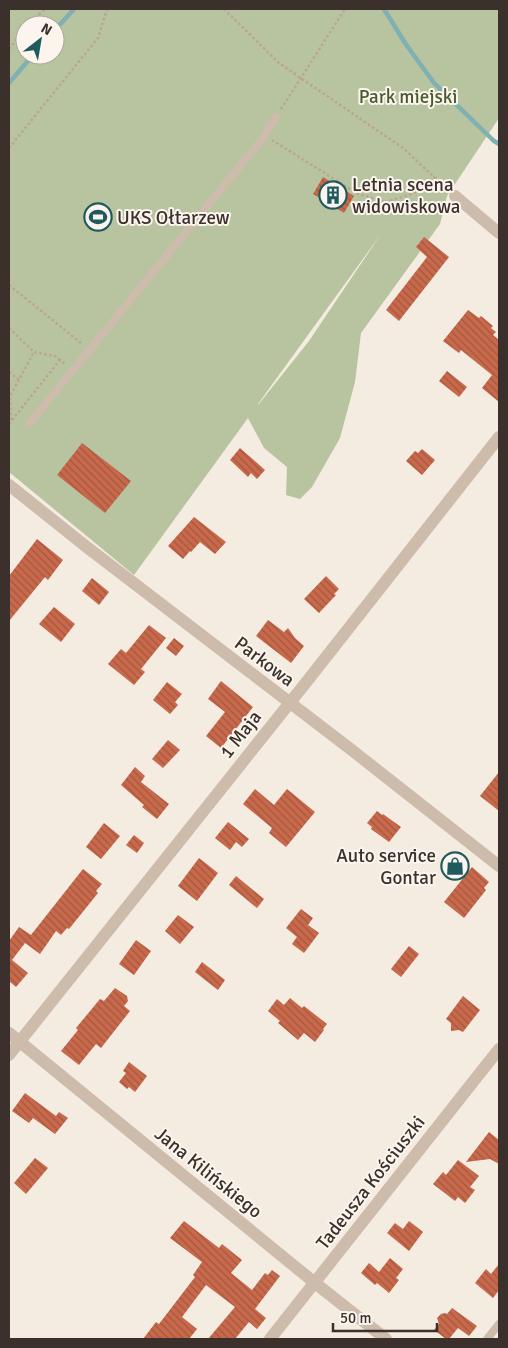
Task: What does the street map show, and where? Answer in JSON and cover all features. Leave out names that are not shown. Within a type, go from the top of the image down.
[{"type":"street","points":[[455,196],[499,232]]},
{"type":"street","name":"1 Maja","points":[[9,1054],[308,680],[499,437]]},
{"type":"street","name":"Parkowa","points":[[9,486],[499,866]]},
{"type":"street","name":"Jana Kilińskiego","points":[[9,1033],[314,1283],[386,1339]]},
{"type":"street","name":"Tadeusza Kościuszki","points":[[270,1339],[499,1049]]},
{"type":"lane","points":[[29,424],[264,135],[276,117]]},
{"type":"lane","points":[[487,1339],[499,1324]]},
{"type":"path","points":[[9,148],[98,38],[107,9]]},
{"type":"path","points":[[224,9],[278,63],[403,148],[455,196]]},
{"type":"path","points":[[276,117],[345,9]]},
{"type":"path","points":[[264,135],[358,194],[386,202],[414,193],[434,177]]},
{"type":"path","points":[[9,285],[90,350]]},
{"type":"path","points":[[9,328],[34,352],[56,356],[74,370]]},
{"type":"path","points":[[10,423],[10,396],[34,352]]},
{"type":"path","points":[[10,423],[60,360]]},
{"type":"path","points":[[9,372],[19,380]]},
{"type":"green space","name":"Park miejski","points":[[9,9],[499,9],[499,118],[447,196],[440,224],[361,333],[355,382],[340,438],[312,487],[300,499],[286,495],[287,467],[264,448],[248,418],[134,575],[9,472]],"holes":[[[381,234],[309,341],[258,405]]]},
{"type":"building","name":"Letnia scena widowiskowa","points":[[323,177],[354,196],[344,213],[313,194]]},
{"type":"building","points":[[424,237],[449,257],[399,321],[386,310],[427,257],[416,247]]},
{"type":"building","points":[[468,310],[479,318],[481,316],[493,326],[491,328],[496,332],[493,335],[499,340],[499,402],[482,388],[492,375],[461,350],[459,353],[443,341]]},
{"type":"building","points":[[447,371],[467,387],[459,397],[439,381]]},
{"type":"building","points":[[82,443],[131,481],[105,513],[57,475]]},
{"type":"building","points":[[240,448],[265,470],[257,479],[251,473],[248,477],[230,460]]},
{"type":"building","points":[[422,449],[435,460],[422,475],[406,461],[415,451],[418,453]]},
{"type":"building","points":[[194,517],[226,542],[215,554],[200,542],[183,559],[168,546]]},
{"type":"building","points":[[37,539],[63,560],[48,580],[45,577],[9,621],[9,576]]},
{"type":"building","points":[[326,576],[339,589],[334,594],[336,595],[319,613],[304,599]]},
{"type":"building","points":[[92,578],[109,592],[99,605],[82,591]]},
{"type":"building","points":[[54,607],[75,624],[61,642],[39,624]]},
{"type":"building","points":[[268,620],[284,632],[288,628],[304,646],[291,663],[256,636]]},
{"type":"building","points":[[149,625],[166,638],[141,669],[145,672],[134,685],[108,664],[121,649],[126,653]]},
{"type":"building","points":[[174,638],[184,646],[176,656],[166,648]]},
{"type":"building","points":[[221,681],[253,707],[221,748],[206,736],[225,712],[208,699]]},
{"type":"building","points":[[167,682],[182,694],[175,702],[178,705],[170,714],[153,700]]},
{"type":"building","points":[[168,740],[180,750],[163,768],[152,759]]},
{"type":"building","points":[[135,767],[145,776],[141,782],[169,804],[157,819],[142,807],[144,805],[121,785]]},
{"type":"building","points":[[499,772],[499,811],[480,796]]},
{"type":"building","points":[[255,789],[274,805],[287,789],[315,812],[286,847],[269,833],[272,828],[243,804]]},
{"type":"building","points":[[377,811],[401,827],[389,842],[371,829],[372,827],[367,823]]},
{"type":"building","points":[[228,822],[249,839],[242,847],[236,842],[230,850],[215,838]]},
{"type":"building","points":[[104,823],[120,836],[101,859],[86,847]]},
{"type":"building","points":[[134,835],[144,843],[137,853],[126,845]]},
{"type":"building","points":[[199,858],[218,873],[197,901],[178,886]]},
{"type":"building","points":[[472,867],[489,882],[484,888],[486,890],[464,918],[444,902]]},
{"type":"building","points":[[83,869],[102,884],[96,891],[98,893],[69,929],[67,928],[61,935],[56,931],[40,954],[25,943],[12,960],[28,973],[16,987],[9,981],[9,941],[19,927],[31,935]]},
{"type":"building","points":[[236,876],[264,899],[257,908],[229,885]]},
{"type":"building","points":[[301,909],[313,918],[308,925],[319,933],[304,953],[292,944],[297,937],[286,928]]},
{"type":"building","points":[[178,915],[194,927],[180,944],[165,931]]},
{"type":"building","points":[[136,940],[151,951],[134,975],[119,964]]},
{"type":"building","points":[[409,946],[419,954],[401,977],[391,969]]},
{"type":"building","points":[[202,962],[225,980],[218,990],[195,972]]},
{"type":"building","points":[[115,988],[127,996],[128,1001],[124,1006],[130,1011],[101,1048],[96,1044],[79,1065],[61,1051],[78,1030],[76,1028],[100,999],[104,1001]]},
{"type":"building","points":[[463,996],[480,1010],[463,1032],[459,1030],[451,1031],[451,1023],[446,1019]]},
{"type":"building","points":[[290,998],[302,1008],[304,1006],[327,1024],[315,1042],[304,1033],[298,1040],[278,1023],[280,1021],[268,1011],[277,999],[284,1005]]},
{"type":"building","points":[[129,1062],[147,1076],[135,1092],[129,1087],[127,1089],[119,1082],[126,1073],[123,1071]]},
{"type":"building","points":[[25,1093],[56,1116],[59,1112],[68,1118],[55,1134],[33,1118],[29,1123],[12,1111]]},
{"type":"building","points":[[489,1132],[499,1140],[499,1164],[490,1159],[466,1162]]},
{"type":"building","points":[[35,1158],[48,1168],[26,1194],[14,1183]]},
{"type":"building","points":[[458,1160],[479,1176],[470,1187],[475,1190],[465,1203],[458,1197],[455,1201],[433,1184],[443,1172],[446,1175]]},
{"type":"building","points":[[184,1221],[219,1248],[222,1244],[242,1260],[231,1273],[252,1290],[265,1273],[268,1275],[272,1270],[280,1276],[255,1309],[266,1318],[257,1329],[249,1322],[235,1339],[208,1339],[235,1307],[206,1285],[182,1317],[197,1329],[189,1339],[143,1339],[156,1322],[159,1324],[195,1277],[193,1275],[202,1262],[170,1238]]},
{"type":"building","points":[[409,1221],[423,1232],[409,1251],[387,1233],[395,1223],[403,1229]]},
{"type":"building","points":[[390,1258],[403,1269],[396,1278],[399,1280],[389,1293],[377,1283],[375,1285],[361,1273],[369,1263],[379,1272]]},
{"type":"building","points":[[499,1264],[499,1290],[493,1298],[475,1283],[486,1269],[491,1274]]},
{"type":"building","points":[[452,1308],[477,1326],[469,1336],[458,1328],[449,1339],[446,1339],[434,1330],[439,1324],[437,1318],[441,1314],[447,1314]]},
{"type":"waterway","points":[[65,19],[74,9]]},
{"type":"waterway","points":[[384,9],[405,43],[434,83],[499,144]]},
{"type":"waterway","points":[[9,83],[24,65]]},
{"type":"place","name":"Letnia scena widowiskowa","points":[[333,195]]},
{"type":"place","name":"UKS Ołtarzew","points":[[98,217]]},
{"type":"place","name":"Auto service Gontar","points":[[455,866]]}]
